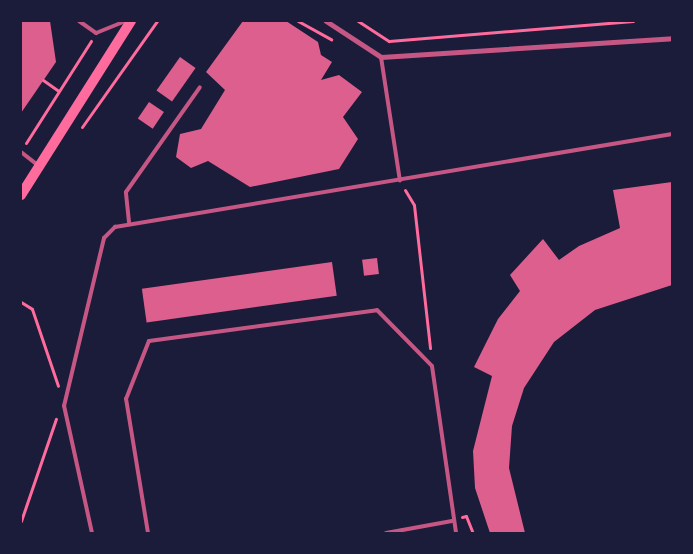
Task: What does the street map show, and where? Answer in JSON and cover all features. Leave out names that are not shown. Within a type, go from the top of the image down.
[{"type":"main road","points":[[21,195],[131,21]]},
{"type":"street","points":[[326,21],[382,57],[672,38]]},
{"type":"lane","points":[[79,21],[96,33],[126,21]]},
{"type":"lane","points":[[382,57],[400,181]]},
{"type":"lane","points":[[130,222],[126,192],[200,87]]},
{"type":"lane","points":[[92,533],[64,406],[104,238],[115,227],[130,222],[400,181],[672,134]]},
{"type":"lane","points":[[21,152],[40,167]]},
{"type":"lane","points":[[148,533],[126,399],[149,341],[376,310],[432,366],[452,521],[456,533]]},
{"type":"lane","points":[[386,533],[452,521]]},
{"type":"path","points":[[80,131],[157,21]]},
{"type":"path","points":[[298,21],[323,38]]},
{"type":"path","points":[[358,21],[389,40],[633,21]]},
{"type":"path","points":[[21,152],[96,33]]},
{"type":"path","points":[[44,80],[59,91]]},
{"type":"path","points":[[400,181],[414,205],[432,366]]},
{"type":"path","points":[[21,302],[32,309],[64,406],[55,419],[21,521]]},
{"type":"building","points":[[21,21],[50,21],[56,62],[21,113]]},
{"type":"building","points":[[243,21],[286,21],[318,42],[321,55],[332,62],[321,80],[339,75],[362,92],[343,117],[358,139],[339,169],[250,187],[208,161],[191,168],[176,157],[180,134],[201,129],[225,90],[206,72]]},
{"type":"building","points":[[180,57],[196,68],[172,101],[156,91]]},
{"type":"building","points":[[149,102],[164,112],[153,129],[138,119]]},
{"type":"building","points":[[672,182],[672,285],[595,310],[554,342],[524,388],[512,426],[509,468],[525,533],[490,533],[475,488],[473,451],[492,376],[474,367],[498,319],[520,291],[510,275],[543,239],[559,260],[579,246],[620,228],[613,190]]},
{"type":"building","points":[[377,258],[379,274],[364,276],[362,260]]},
{"type":"building","points":[[332,262],[337,296],[147,322],[142,289]]}]
